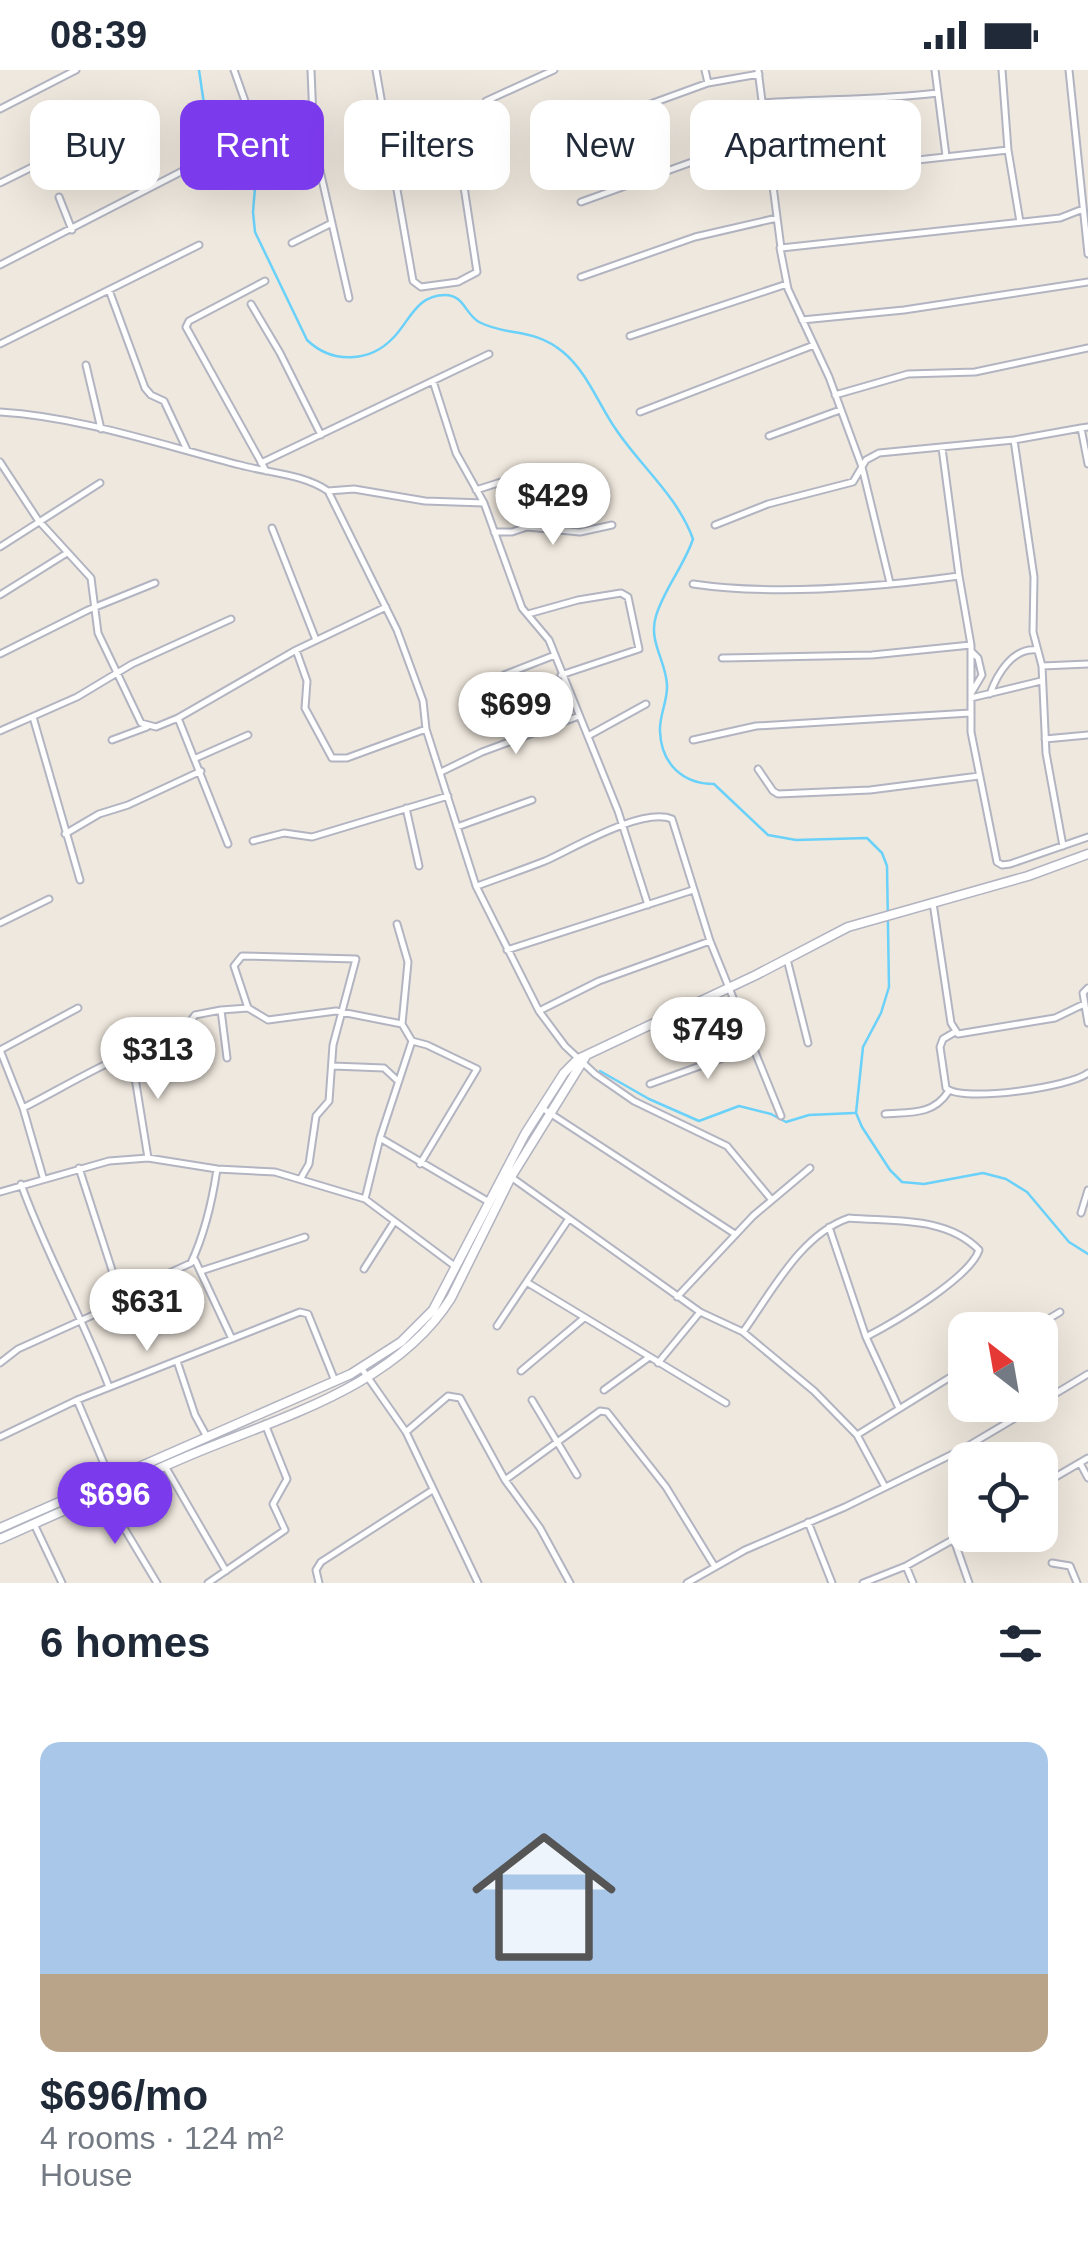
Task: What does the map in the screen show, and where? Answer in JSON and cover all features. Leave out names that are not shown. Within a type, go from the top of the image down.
[{"type":"street","points":[[0,108],[76,70]]},
{"type":"street","points":[[234,70],[245,100]]},
{"type":"street","points":[[311,70],[314,144],[349,298]]},
{"type":"street","points":[[376,70],[381,100]]},
{"type":"street","points":[[488,100],[554,70]]},
{"type":"street","points":[[705,70],[708,83]]},
{"type":"street","points":[[935,70],[946,156]]},
{"type":"street","points":[[1002,70],[1008,150],[1020,222]]},
{"type":"street","points":[[1069,70],[1088,254]]},
{"type":"street","points":[[661,100],[708,83],[758,72],[763,100]]},
{"type":"street","points":[[802,100],[938,93]]},
{"type":"street","points":[[921,159],[1008,150]]},
{"type":"street","points":[[582,202],[690,163]]},
{"type":"street","points":[[0,183],[30,168]]},
{"type":"street","points":[[1080,172],[1088,170]]},
{"type":"street","points":[[0,264],[180,173]]},
{"type":"street","points":[[397,190],[413,281],[421,286],[458,282],[477,272],[464,190]]},
{"type":"street","points":[[774,190],[787,284],[862,468],[890,583]]},
{"type":"street","points":[[59,198],[72,230]]},
{"type":"street","points":[[780,245],[783,248],[1060,218],[1083,209]]},
{"type":"street","points":[[581,276],[695,238],[777,218]]},
{"type":"street","points":[[292,242],[330,224]]},
{"type":"street","points":[[0,344],[198,245]]},
{"type":"street","points":[[266,281],[189,321],[186,327],[266,471]]},
{"type":"street","points":[[802,320],[904,310],[1088,282]]},
{"type":"street","points":[[630,336],[787,284]]},
{"type":"street","points":[[109,290],[145,388],[164,401],[186,450]]},
{"type":"street","points":[[251,304],[321,434]]},
{"type":"street","points":[[640,412],[814,345]]},
{"type":"street","points":[[835,394],[908,374],[975,372],[1088,348]]},
{"type":"street","points":[[262,462],[489,354]]},
{"type":"street","points":[[86,365],[100,429]]},
{"type":"street","points":[[433,381],[456,453],[484,503],[522,608],[543,630],[555,655],[622,824],[648,904]]},
{"type":"street","points":[[769,436],[840,410]]},
{"type":"street","points":[[0,412],[100,429],[318,484],[328,491],[386,606],[422,701],[426,729],[476,886],[539,1011],[582,1059],[634,1100],[732,1150],[771,1199]]},
{"type":"street","points":[[715,525],[803,494],[853,482],[871,455],[879,453],[1014,440],[1085,428],[1088,464]]},
{"type":"street","points":[[1014,440],[1034,577],[1033,632],[1042,666],[1045,739],[1063,846]]},
{"type":"street","points":[[942,448],[971,648],[970,713],[997,862],[1010,864],[1088,837]]},
{"type":"street","points":[[0,462],[38,520],[91,578],[98,633],[134,711],[141,724],[148,727]]},
{"type":"street","points":[[476,490],[536,471]]},
{"type":"street","points":[[0,547],[100,483]]},
{"type":"street","points":[[328,491],[354,489],[425,501],[484,503]]},
{"type":"street","points":[[494,532],[527,527],[580,532],[612,525]]},
{"type":"street","points":[[272,528],[316,640]]},
{"type":"street","points":[[0,595],[68,553]]},
{"type":"street","points":[[694,584],[732,590],[959,576]]},
{"type":"street","points":[[0,654],[154,583]]},
{"type":"street","points":[[528,614],[621,593],[628,598],[639,650],[562,676]]},
{"type":"street","points":[[112,740],[164,725],[296,650],[386,606]]},
{"type":"street","points":[[0,731],[231,619]]},
{"type":"street","points":[[722,658],[872,656],[971,648]]},
{"type":"street","points":[[971,648],[982,675],[971,696]]},
{"type":"street","points":[[990,694],[996,676],[1006,665],[1025,649],[1037,650]]},
{"type":"street","points":[[296,650],[307,681],[306,708],[332,758],[347,758],[426,729]]},
{"type":"street","points":[[504,675],[555,655]]},
{"type":"street","points":[[1042,666],[1088,664]]},
{"type":"street","points":[[971,696],[1041,682]]},
{"type":"street","points":[[588,736],[646,704]]},
{"type":"street","points":[[693,740],[756,726],[970,713]]},
{"type":"street","points":[[33,716],[80,880]]},
{"type":"street","points":[[441,772],[482,752],[579,716]]},
{"type":"street","points":[[178,718],[228,844]]},
{"type":"street","points":[[196,758],[248,735]]},
{"type":"street","points":[[1045,739],[1088,735]]},
{"type":"street","points":[[758,769],[778,794],[870,790],[979,776]]},
{"type":"street","points":[[65,834],[98,814],[128,805],[201,771]]},
{"type":"street","points":[[253,841],[292,832],[312,838],[448,796]]},
{"type":"street","points":[[457,827],[532,800]]},
{"type":"street","points":[[406,808],[420,866]]},
{"type":"street","points":[[476,886],[622,824],[672,818],[710,941],[780,1116]]},
{"type":"street","points":[[0,1528],[364,1372],[433,1310],[488,1202],[582,1059],[876,917],[934,903],[1088,854]]},
{"type":"street","points":[[507,950],[694,890]]},
{"type":"street","points":[[0,923],[49,899]]},
{"type":"street","points":[[934,903],[950,1023],[955,1032],[965,1035],[1054,1018],[1084,1004]]},
{"type":"street","points":[[397,924],[408,962],[402,1024],[412,1041],[477,1069],[420,1164]]},
{"type":"street","points":[[539,1011],[599,981],[710,941]]},
{"type":"street","points":[[248,1008],[234,966],[242,956],[354,958],[357,962],[333,1045],[329,1101],[316,1116],[309,1164],[301,1178]]},
{"type":"street","points":[[787,959],[808,1043]]},
{"type":"street","points":[[1088,988],[1083,993],[1088,1023]]},
{"type":"street","points":[[43,1177],[23,1108],[0,1050],[78,1008]]},
{"type":"street","points":[[23,1108],[131,1053],[169,1039],[195,1015],[248,1008],[268,1020],[342,1012],[402,1024]]},
{"type":"street","points":[[221,1010],[227,1058]]},
{"type":"street","points":[[885,1114],[929,1111],[938,1106],[948,1092],[940,1046],[942,1039],[955,1032]]},
{"type":"street","points":[[366,1199],[380,1138],[412,1041]]},
{"type":"street","points":[[650,1084],[754,1047]]},
{"type":"street","points":[[131,1053],[148,1158]]},
{"type":"street","points":[[333,1066],[384,1068],[398,1081]]},
{"type":"street","points":[[948,1092],[992,1094],[1072,1080],[1088,1072]]},
{"type":"street","points":[[0,1538],[265,1424],[410,1348],[440,1316],[546,1110]]},
{"type":"street","points":[[546,1110],[735,1234]]},
{"type":"street","points":[[380,1138],[488,1202]]},
{"type":"street","points":[[0,1192],[109,1161],[148,1158],[217,1169],[275,1172],[366,1199],[456,1267]]},
{"type":"street","points":[[79,1168],[122,1301]]},
{"type":"street","points":[[677,1297],[771,1199],[810,1168]]},
{"type":"street","points":[[217,1169],[207,1226],[196,1244],[194,1260],[232,1339]]},
{"type":"street","points":[[511,1177],[677,1297],[742,1332],[814,1391],[857,1434],[884,1487]]},
{"type":"street","points":[[21,1184],[109,1387]]},
{"type":"street","points":[[1080,1213],[1088,1190]]},
{"type":"street","points":[[742,1332],[798,1256],[829,1227],[849,1218],[932,1225],[957,1232],[979,1250],[973,1262],[938,1292],[866,1337]]},
{"type":"street","points":[[497,1326],[568,1220]]},
{"type":"street","points":[[364,1270],[394,1222]]},
{"type":"street","points":[[829,1227],[866,1337],[898,1407]]},
{"type":"street","points":[[201,1272],[304,1237]]},
{"type":"street","points":[[0,1363],[18,1349],[153,1288],[167,1274],[194,1260]]},
{"type":"street","points":[[528,1283],[726,1403]]},
{"type":"street","points":[[0,1437],[109,1387],[304,1311],[336,1382]]},
{"type":"street","points":[[658,1362],[700,1312]]},
{"type":"street","points":[[521,1371],[584,1318]]},
{"type":"street","points":[[604,1390],[648,1358]]},
{"type":"street","points":[[177,1360],[197,1421],[207,1437]]},
{"type":"street","points":[[364,1372],[406,1432],[478,1583]]},
{"type":"street","points":[[1058,1392],[1088,1374]]},
{"type":"street","points":[[857,1434],[948,1378]]},
{"type":"street","points":[[406,1432],[448,1396],[460,1398],[504,1480],[540,1528],[570,1583]]},
{"type":"street","points":[[78,1400],[110,1478]]},
{"type":"street","points":[[532,1400],[578,1475]]},
{"type":"street","points":[[504,1480],[600,1411],[607,1412],[666,1487],[715,1567]]},
{"type":"street","points":[[687,1583],[963,1449],[1009,1422]]},
{"type":"street","points":[[208,1583],[284,1530],[273,1504],[287,1479],[265,1424]]},
{"type":"street","points":[[1058,1476],[1088,1458]]},
{"type":"street","points":[[1080,1463],[1088,1478]]},
{"type":"street","points":[[165,1466],[226,1571]]},
{"type":"street","points":[[318,1583],[316,1570],[321,1562],[431,1491]]},
{"type":"street","points":[[103,1493],[157,1583]]},
{"type":"street","points":[[808,1522],[832,1583]]},
{"type":"street","points":[[34,1524],[62,1583]]},
{"type":"street","points":[[863,1583],[948,1543]]},
{"type":"street","points":[[958,1552],[969,1583]]},
{"type":"street","points":[[1052,1563],[1070,1566],[1077,1583]]},
{"type":"street","points":[[906,1566],[913,1583]]},
{"type":"waterway","points":[[199,70],[205,111],[215,132],[250,162],[256,176],[255,232],[307,340],[317,348],[351,357],[374,352],[394,337],[427,299],[445,295],[460,301],[479,322],[552,344],[579,369],[615,428],[678,508],[693,539],[654,625],[667,685],[660,731],[669,762],[684,776],[714,784],[768,835],[796,840],[867,838],[882,853],[887,866],[889,987],[863,1047],[856,1113],[862,1127],[902,1182],[924,1184],[983,1173],[1006,1179],[1027,1192],[1069,1242],[1088,1254]]},
{"type":"waterway","points":[[600,1071],[699,1121],[739,1106],[786,1122],[809,1115],[854,1113]]}]
